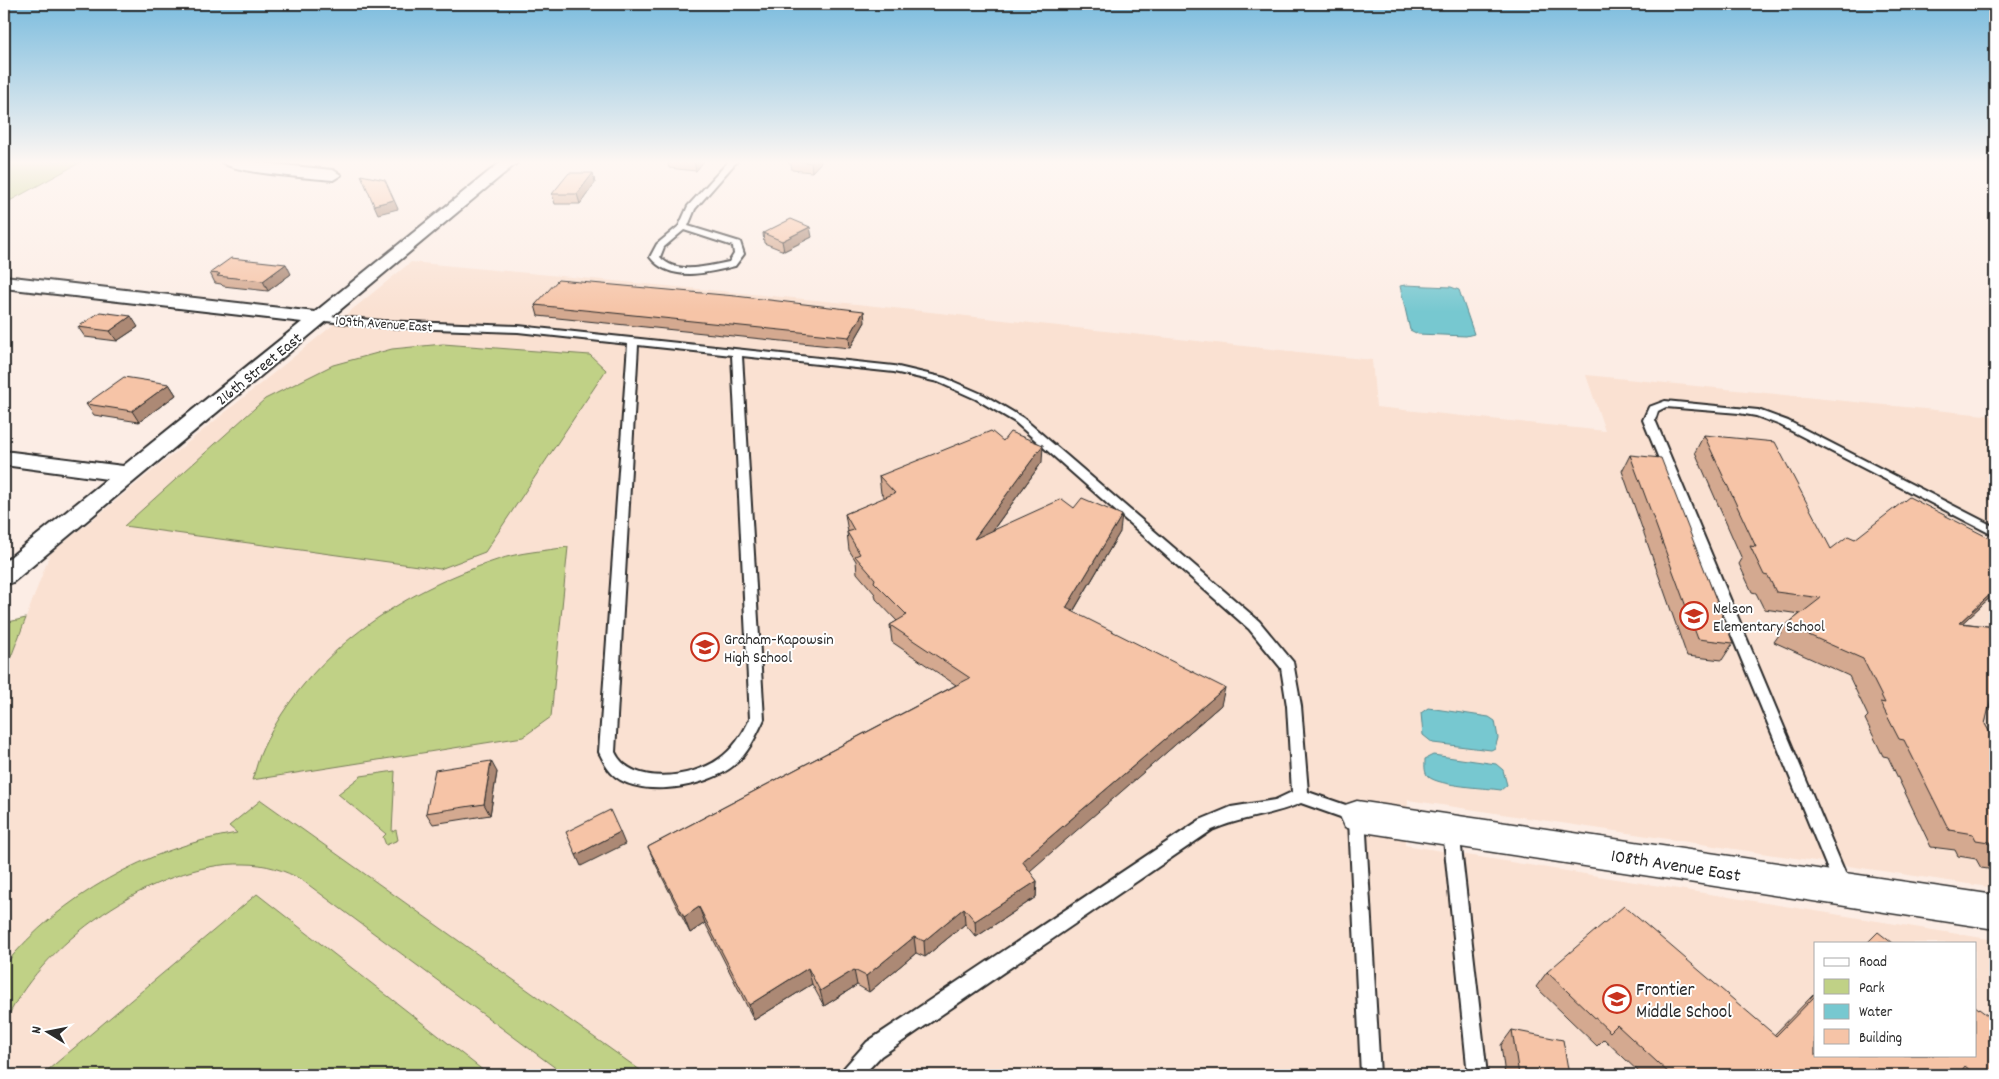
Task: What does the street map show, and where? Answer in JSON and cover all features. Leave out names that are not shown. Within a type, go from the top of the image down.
[{"type":"street","name":"216th Street East","points":[[4,576],[449,211]]},
{"type":"street","name":"109th Avenue East","points":[[4,282],[319,318]]},
{"type":"street","points":[[4,458],[129,474]]},
{"type":"street","name":"108th Avenue East","points":[[1357,816],[1844,889],[1993,917]]},
{"type":"lane","points":[[683,228],[730,241],[736,244],[740,254],[732,264],[722,268],[680,271],[663,266],[655,257],[660,246],[683,228],[690,211]]},
{"type":"lane","name":"109th Avenue East","points":[[319,318],[382,324],[518,330],[894,369],[941,380],[980,397],[1019,420],[1254,625],[1288,666],[1294,706],[1300,796]]},
{"type":"lane","points":[[633,341],[608,752],[614,767],[632,778],[656,781],[680,781],[705,774],[723,765],[737,752],[749,736],[756,719],[737,352]]},
{"type":"lane","points":[[1844,889],[1650,420],[1653,409],[1664,404],[1758,413],[1784,423],[1995,532]]},
{"type":"lane","points":[[851,1075],[874,1049],[1206,825],[1231,814],[1277,806],[1300,796],[1357,816],[1371,1075]]},
{"type":"lane","points":[[1451,830],[1478,1075]]},
{"type":"shaded area","name":"Graham-Kapowsin High School","points":[[411,262],[857,304],[1372,360],[1376,407],[1605,431],[1586,375],[1995,416],[1995,888],[1408,800],[1405,845],[1995,940],[1995,1075],[4,1075],[4,676],[50,554]]},
{"type":"green space","points":[[443,344],[590,355],[606,370],[485,552],[440,569],[124,526],[265,399],[333,365],[392,349]]},
{"type":"green space","points":[[568,547],[551,717],[523,737],[252,780],[261,752],[282,714],[305,683],[331,655],[360,630],[392,608],[461,573],[514,555]]},
{"type":"green space","points":[[26,618],[4,675],[4,623]]},
{"type":"green space","points":[[395,771],[392,832],[396,830],[398,840],[386,845],[383,837],[386,834],[338,794],[361,776]]},
{"type":"green space","points":[[261,800],[647,1075],[565,1075],[302,880],[274,868],[252,864],[210,867],[174,877],[138,893],[103,914],[71,938],[43,966],[20,996],[4,1026],[4,966],[26,941],[52,918],[108,878],[139,863],[171,850],[237,833],[229,826]]},
{"type":"green space","points":[[257,894],[489,1075],[42,1075]]},
{"type":"water","points":[[1400,286],[1451,287],[1459,290],[1474,334],[1466,336],[1418,334],[1410,330]]},
{"type":"water","points":[[1428,708],[1489,717],[1495,721],[1498,738],[1495,748],[1491,750],[1433,743],[1423,735],[1421,713]]},
{"type":"water","points":[[1433,755],[1496,764],[1503,770],[1507,785],[1501,790],[1438,781],[1427,775],[1425,769],[1425,759]]},
{"type":"building","points":[[791,219],[810,227],[782,241],[763,233]]},
{"type":"building","points":[[231,258],[286,264],[263,281],[217,276],[220,274],[210,273]]},
{"type":"building","points":[[558,280],[735,296],[864,311],[849,337],[535,305]]},
{"type":"building","points":[[100,312],[131,316],[110,331],[78,327]]},
{"type":"building","points":[[124,377],[169,384],[132,411],[86,404]]},
{"type":"building","points":[[991,431],[1003,441],[1010,432],[1043,445],[974,539],[1062,499],[1074,508],[1082,498],[1122,515],[1066,608],[1225,688],[1022,861],[1037,881],[975,921],[964,908],[924,941],[914,937],[866,976],[854,970],[820,991],[808,968],[749,1005],[699,907],[684,917],[648,847],[970,678],[890,625],[907,615],[874,582],[875,579],[855,556],[860,554],[847,532],[854,530],[845,514],[895,493],[879,476]]},
{"type":"building","points":[[1704,435],[1775,442],[1831,549],[1848,536],[1855,539],[1909,497],[1995,541],[1995,590],[1959,623],[1995,627],[1995,687],[1985,724],[1995,742],[1995,843],[1976,840],[1973,834],[1949,830],[1904,740],[1899,739],[1880,702],[1885,703],[1863,659],[1786,625],[1821,598],[1776,592],[1768,576],[1764,575],[1750,546],[1756,547]]},
{"type":"building","points":[[1630,455],[1661,458],[1733,643],[1698,639]]},
{"type":"building","points":[[491,761],[484,804],[426,813],[435,770]]},
{"type":"building","points":[[610,810],[620,832],[576,855],[566,832]]},
{"type":"building","points":[[1624,906],[1776,1036],[1814,997],[1814,1056],[1976,1056],[1976,1007],[1995,1021],[1995,1070],[1991,1075],[1976,1075],[1965,1066],[1958,1075],[1671,1075],[1617,1025],[1610,1032],[1547,972]]},
{"type":"building","points":[[1878,932],[1891,942],[1868,942]]},
{"type":"building","points":[[1512,1030],[1563,1040],[1569,1075],[1519,1075]]},
{"type":"place","name":"Nelson Elementary School","points":[[1694,616]]},
{"type":"place","name":"Graham-Kapowsin High School","points":[[705,647]]},
{"type":"place","name":"Frontier Middle School","points":[[1617,999]]}]
